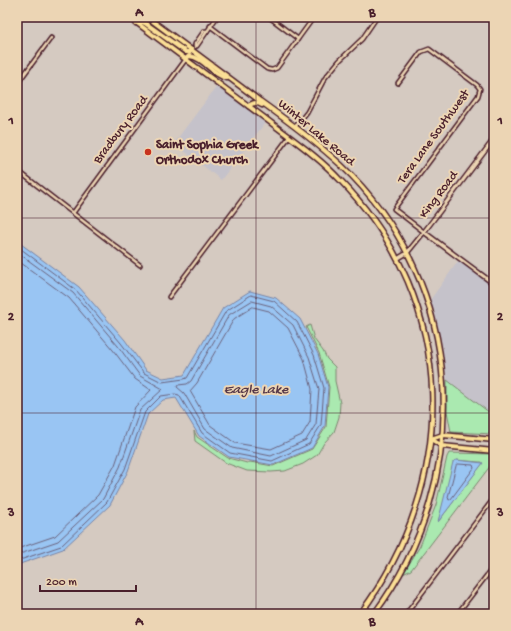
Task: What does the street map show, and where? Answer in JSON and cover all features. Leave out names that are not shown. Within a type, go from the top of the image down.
[{"type":"main road","name":"Winter Lake Road","points":[[129,17],[249,106],[325,165],[350,190],[373,219],[397,259],[408,283],[428,349],[433,397],[431,439],[424,482],[408,532],[388,573],[360,614]]},
{"type":"main road","name":"Winter Lake Road","points":[[147,17],[193,48],[295,127],[342,166],[378,206],[392,227],[407,253],[424,292],[439,346],[444,395],[443,436],[439,466],[431,502],[417,540],[398,578],[374,614]]},
{"type":"main road","points":[[136,23],[139,21],[145,22],[182,49],[189,52],[193,48]]},
{"type":"main road","points":[[186,59],[189,56],[195,58],[220,76],[230,78]]},
{"type":"main road","points":[[249,106],[253,103],[259,103],[284,119]]},
{"type":"main road","points":[[431,439],[443,436],[494,440]]},
{"type":"main road","points":[[431,439],[442,446],[494,451]]},
{"type":"street","points":[[193,48],[198,46],[217,17]]},
{"type":"street","points":[[269,17],[298,39]]},
{"type":"street","points":[[210,26],[267,68],[272,70],[276,68],[314,17]]},
{"type":"street","points":[[295,127],[306,112],[324,78],[362,39],[377,17]]},
{"type":"street","points":[[17,84],[51,38]]},
{"type":"street","name":"Tera Lane Southwest","points":[[398,83],[421,52],[429,50],[477,85],[480,89],[478,96],[394,209],[424,232]]},
{"type":"street","name":"Bradbury Road","points":[[73,213],[186,59]]},
{"type":"street","points":[[170,297],[289,137]]},
{"type":"street","name":"King Road","points":[[397,259],[407,253],[493,141]]},
{"type":"street","points":[[17,170],[140,265]]},
{"type":"street","points":[[424,232],[494,284]]},
{"type":"street","points":[[406,614],[494,498]]},
{"type":"street","points":[[457,614],[494,566]]},
{"type":"shaded area","points":[[217,86],[265,123],[221,180],[174,143]]},
{"type":"shaded area","points":[[459,260],[494,287],[494,416],[447,380],[442,344],[435,313],[430,300]]},
{"type":"green space","points":[[310,325],[314,339],[327,359],[335,367],[335,381],[340,403],[339,417],[334,432],[324,443],[317,455],[303,464],[285,471],[247,471],[226,463],[195,441],[194,431],[197,437],[228,458],[247,463],[250,462],[273,466],[312,449],[326,427],[329,387],[319,353],[306,327]]},
{"type":"green space","points":[[447,380],[494,416],[494,434],[451,432],[447,411]]},
{"type":"green space","points":[[449,453],[494,454],[494,461],[411,570],[403,574],[420,546],[436,505]],"holes":[[[456,460],[482,462],[482,464],[438,522]]]},
{"type":"water","name":"Eagle Lake","points":[[17,241],[79,287],[125,340],[146,370],[163,378],[184,375],[223,308],[250,291],[276,298],[300,319],[318,354],[328,387],[325,426],[312,448],[273,465],[229,457],[199,436],[176,398],[163,400],[148,414],[128,471],[110,505],[63,549],[17,565]]},
{"type":"water","points":[[456,460],[483,463],[438,522],[453,462]]},
{"type":"place","name":"Saint Sophia Greek Orthodox Church","points":[[148,152]]}]
